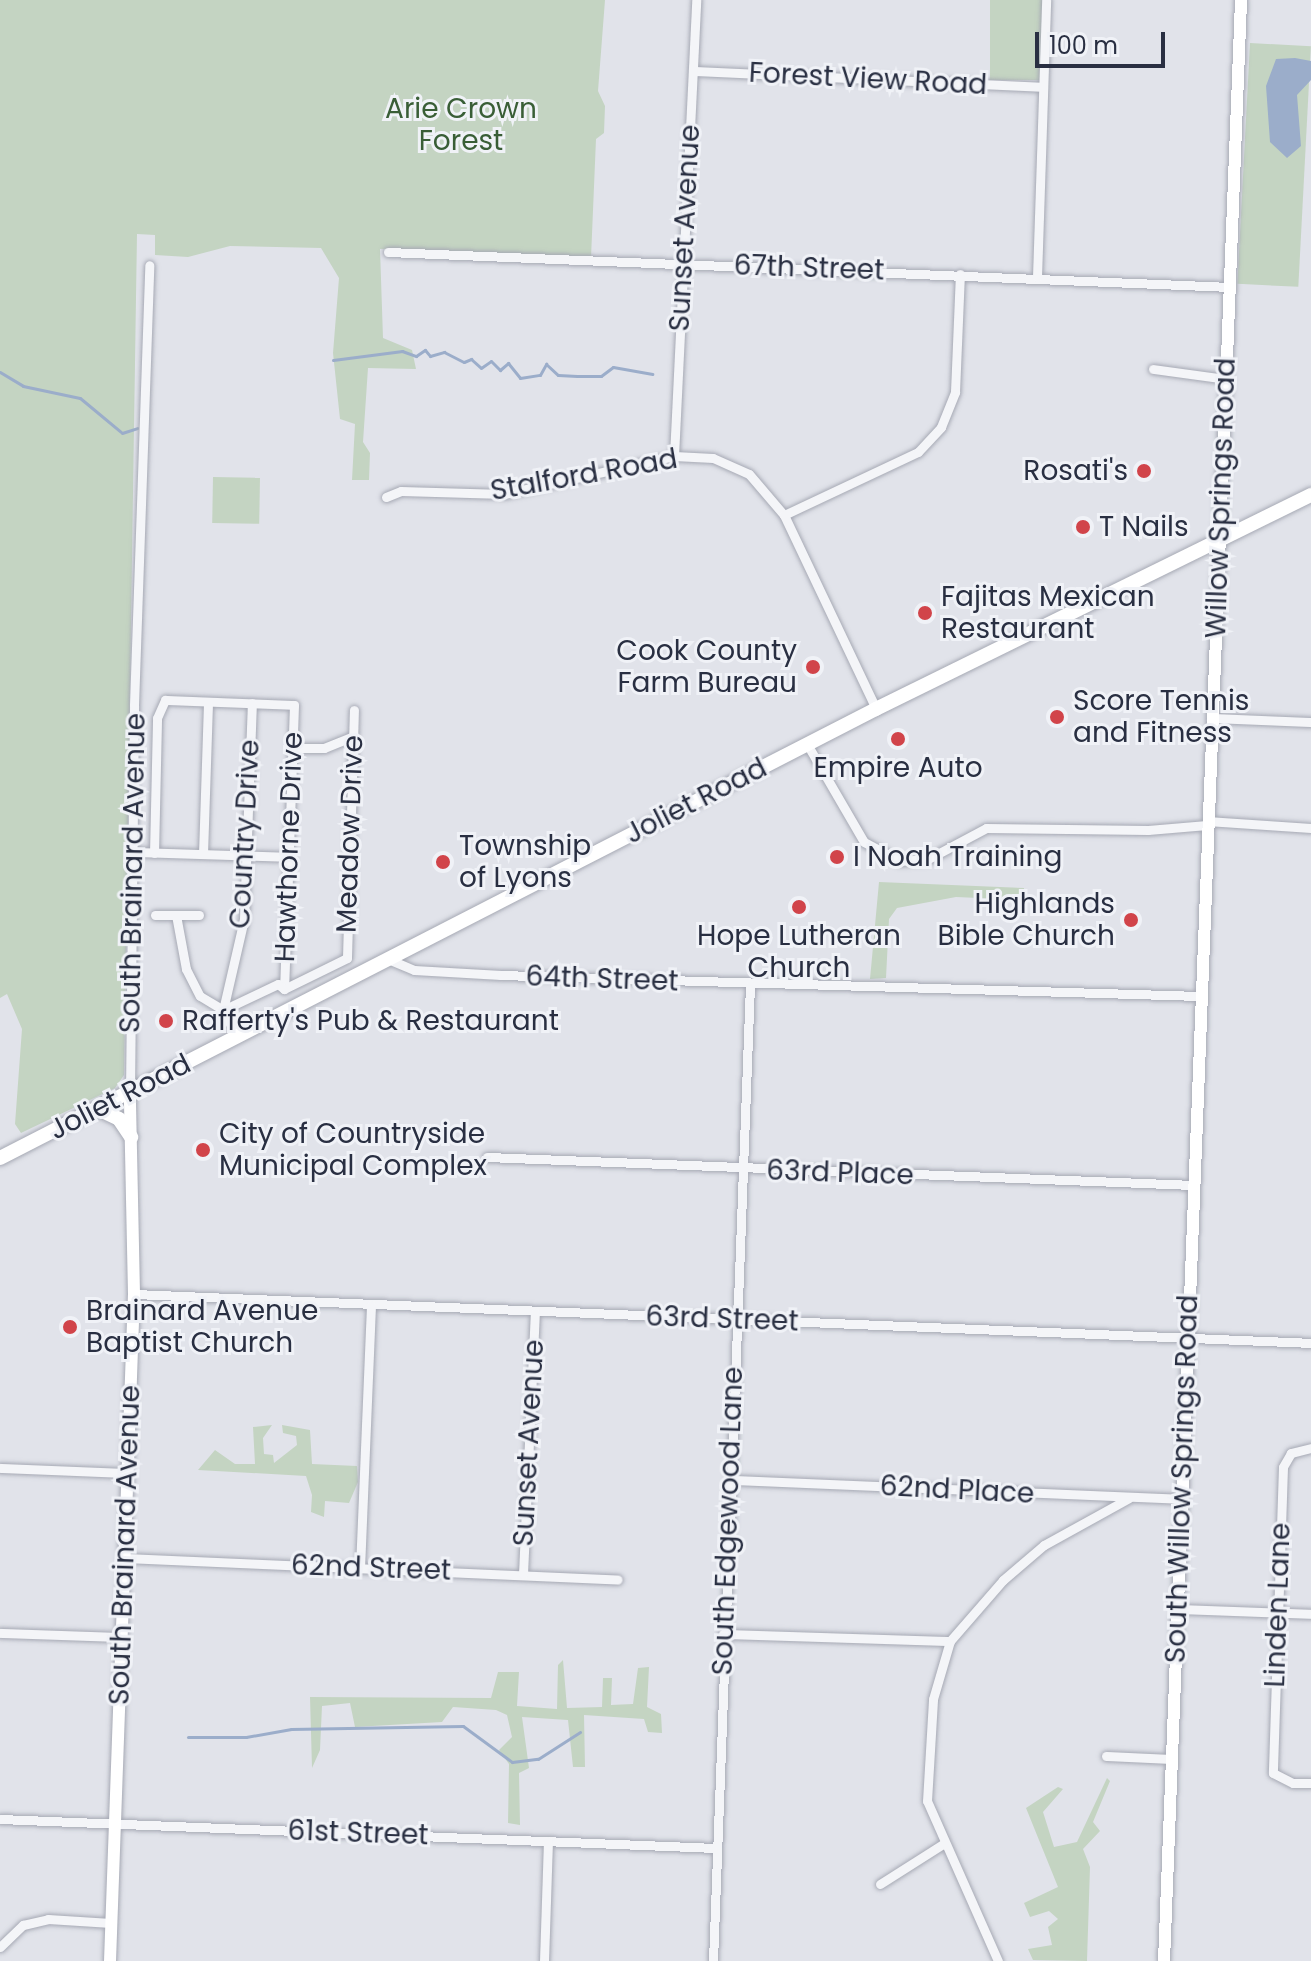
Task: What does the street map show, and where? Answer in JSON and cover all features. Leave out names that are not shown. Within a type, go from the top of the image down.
[{"type":"main road","name":"Joliet Road","points":[[0,1158],[130,1096],[236,1036],[876,709],[1311,495]]},
{"type":"main road","points":[[100,1110],[119,1119],[131,1137]]},
{"type":"street","name":"Sunset Avenue","points":[[674,456],[696,0]]},
{"type":"street","points":[[1037,277],[1046,0]]},
{"type":"street","name":"Willow Springs Road","points":[[1200,996],[1241,0]]},
{"type":"street","name":"Forest View Road","points":[[694,71],[1042,87]]},
{"type":"street","name":"67th Street","points":[[388,252],[1229,287]]},
{"type":"street","name":"South Brainard Avenue","points":[[110,1961],[134,1294],[130,1096],[133,852],[149,265]]},
{"type":"street","points":[[784,515],[918,452],[941,427],[955,392],[960,274]]},
{"type":"street","points":[[1153,369],[1226,379]]},
{"type":"street","name":"Stalford Road","points":[[386,497],[401,491],[528,491],[674,456],[713,458],[749,474],[784,515],[876,709]]},
{"type":"street","points":[[154,853],[157,718],[165,700],[252,703]]},
{"type":"street","points":[[203,854],[208,702]]},
{"type":"street","name":"Hawthorne Drive","points":[[252,703],[294,705],[284,989]]},
{"type":"street","name":"Country Drive","points":[[223,1010],[244,919],[252,703]]},
{"type":"street","name":"Meadow Drive","points":[[284,989],[347,958],[354,710]]},
{"type":"street","points":[[1211,718],[1311,722]]},
{"type":"street","points":[[292,748],[324,748],[353,736]]},
{"type":"street","points":[[807,744],[864,842],[899,861],[928,859],[986,828],[1148,830],[1207,823],[1311,828]]},
{"type":"street","points":[[133,852],[289,857]]},
{"type":"street","points":[[155,915],[199,915]]},
{"type":"street","points":[[176,915],[186,969],[200,996],[223,1010],[236,1036]]},
{"type":"street","name":"64th Street","points":[[388,959],[414,970],[750,985],[800,981],[1200,996]]},
{"type":"street","points":[[223,1010],[278,984],[284,989]]},
{"type":"street","name":"South Edgewood Lane","points":[[713,1961],[750,985]]},
{"type":"street","name":"South Willow Springs Road","points":[[1164,1961],[1200,996]]},
{"type":"street","name":"63rd Place","points":[[487,1157],[1193,1185]]},
{"type":"street","name":"63rd Street","points":[[134,1294],[1311,1343]]},
{"type":"street","points":[[360,1568],[371,1305]]},
{"type":"street","name":"Sunset Avenue","points":[[523,1574],[535,1312]]},
{"type":"street","name":"Linden Lane","points":[[1307,1447],[1291,1453],[1283,1467],[1273,1773],[1293,1783],[1311,1783]]},
{"type":"street","points":[[0,1468],[127,1473]]},
{"type":"street","name":"62nd Place","points":[[733,1480],[1181,1499]]},
{"type":"street","points":[[998,1961],[943,1844],[927,1801],[927,1756],[933,1699],[950,1641],[1003,1580],[1044,1545],[1129,1498]]},
{"type":"street","name":"62nd Street","points":[[124,1558],[618,1580]]},
{"type":"street","points":[[1177,1609],[1311,1614]]},
{"type":"street","points":[[0,1633],[122,1637]]},
{"type":"street","points":[[723,1634],[950,1641]]},
{"type":"street","points":[[1106,1756],[1172,1759]]},
{"type":"street","name":"61st Street","points":[[0,1819],[716,1848]]},
{"type":"street","points":[[544,1961],[548,1841]]},
{"type":"street","points":[[880,1884],[943,1844]]},
{"type":"street","points":[[0,1947],[23,1925],[48,1919],[111,1923]]},
{"type":"green space","name":"Arie Crown Forest","points":[[0,0],[605,0],[598,91],[605,106],[604,133],[596,139],[591,258],[380,249],[383,338],[412,350],[416,369],[368,368],[363,442],[370,453],[369,480],[352,480],[355,424],[340,419],[333,353],[339,278],[321,248],[230,246],[188,257],[155,255],[155,235],[137,234],[124,1075],[115,1088],[21,1133],[15,1124],[22,1029],[7,994],[0,998]]},
{"type":"green space","points":[[990,0],[1042,0],[1042,80],[990,80]]},
{"type":"green space","points":[[1250,43],[1311,46],[1298,287],[1237,284]]},
{"type":"green space","points":[[213,477],[260,478],[259,524],[212,523]]},
{"type":"green space","points":[[879,882],[1024,888],[1024,900],[956,897],[897,908],[889,919],[886,978],[870,979]]},
{"type":"green space","points":[[272,1425],[263,1438],[264,1454],[273,1455],[274,1463],[297,1445],[296,1436],[283,1433],[282,1425],[310,1430],[312,1464],[357,1466],[358,1482],[349,1503],[325,1501],[324,1517],[311,1512],[312,1495],[306,1476],[198,1470],[215,1450],[235,1464],[255,1464],[253,1427]]},
{"type":"green space","points":[[563,1660],[567,1708],[602,1707],[603,1678],[612,1678],[611,1705],[633,1704],[638,1668],[649,1667],[647,1707],[661,1714],[662,1733],[648,1732],[644,1719],[584,1715],[585,1767],[573,1767],[568,1720],[522,1717],[529,1768],[519,1773],[520,1825],[508,1823],[509,1764],[499,1750],[512,1737],[507,1715],[496,1710],[453,1707],[442,1722],[355,1727],[350,1703],[322,1706],[320,1750],[312,1768],[310,1697],[491,1698],[498,1672],[519,1672],[517,1706],[557,1709],[558,1665]]},
{"type":"green space","points":[[1107,1778],[1110,1781],[1093,1822],[1100,1831],[1083,1849],[1090,1867],[1087,1961],[1033,1960],[1028,1949],[1052,1945],[1048,1927],[1058,1919],[1049,1911],[1030,1917],[1024,1903],[1058,1887],[1026,1808],[1058,1787],[1063,1789],[1043,1812],[1054,1847],[1077,1842]]},
{"type":"water","points":[[1276,59],[1311,61],[1311,80],[1297,95],[1301,146],[1287,158],[1270,142],[1266,86]]},
{"type":"waterway","points":[[333,360],[402,351],[416,356],[425,350],[430,356],[444,352],[464,362],[471,359],[481,368],[491,361],[500,370],[508,363],[520,378],[540,375],[546,364],[558,375],[601,376],[613,367],[652,374]]},
{"type":"waterway","points":[[0,372],[23,386],[80,398],[121,432]]},
{"type":"waterway","points":[[122,433],[137,428]]},
{"type":"waterway","points":[[188,1737],[246,1737],[291,1729],[463,1726],[512,1762],[538,1759],[580,1732]]},
{"type":"place","name":"Rosati's","points":[[1144,471]]},
{"type":"place","name":"T Nails","points":[[1083,527]]},
{"type":"place","name":"Fajitas Mexican Restaurant","points":[[925,613]]},
{"type":"place","name":"Cook County Farm Bureau","points":[[813,667]]},
{"type":"place","name":"Score Tennis and Fitness","points":[[1057,717]]},
{"type":"place","name":"Empire Auto","points":[[898,739]]},
{"type":"place","name":"I Noah Training","points":[[837,857]]},
{"type":"place","name":"Township of Lyons","points":[[443,862]]},
{"type":"place","name":"Hope Lutheran Church","points":[[799,907]]},
{"type":"place","name":"Highlands Bible Church","points":[[1131,920]]},
{"type":"place","name":"Rafferty's Pub & Restaurant","points":[[166,1021]]},
{"type":"place","name":"City of Countryside Municipal Complex","points":[[203,1150]]},
{"type":"place","name":"Brainard Avenue Baptist Church","points":[[70,1327]]}]
